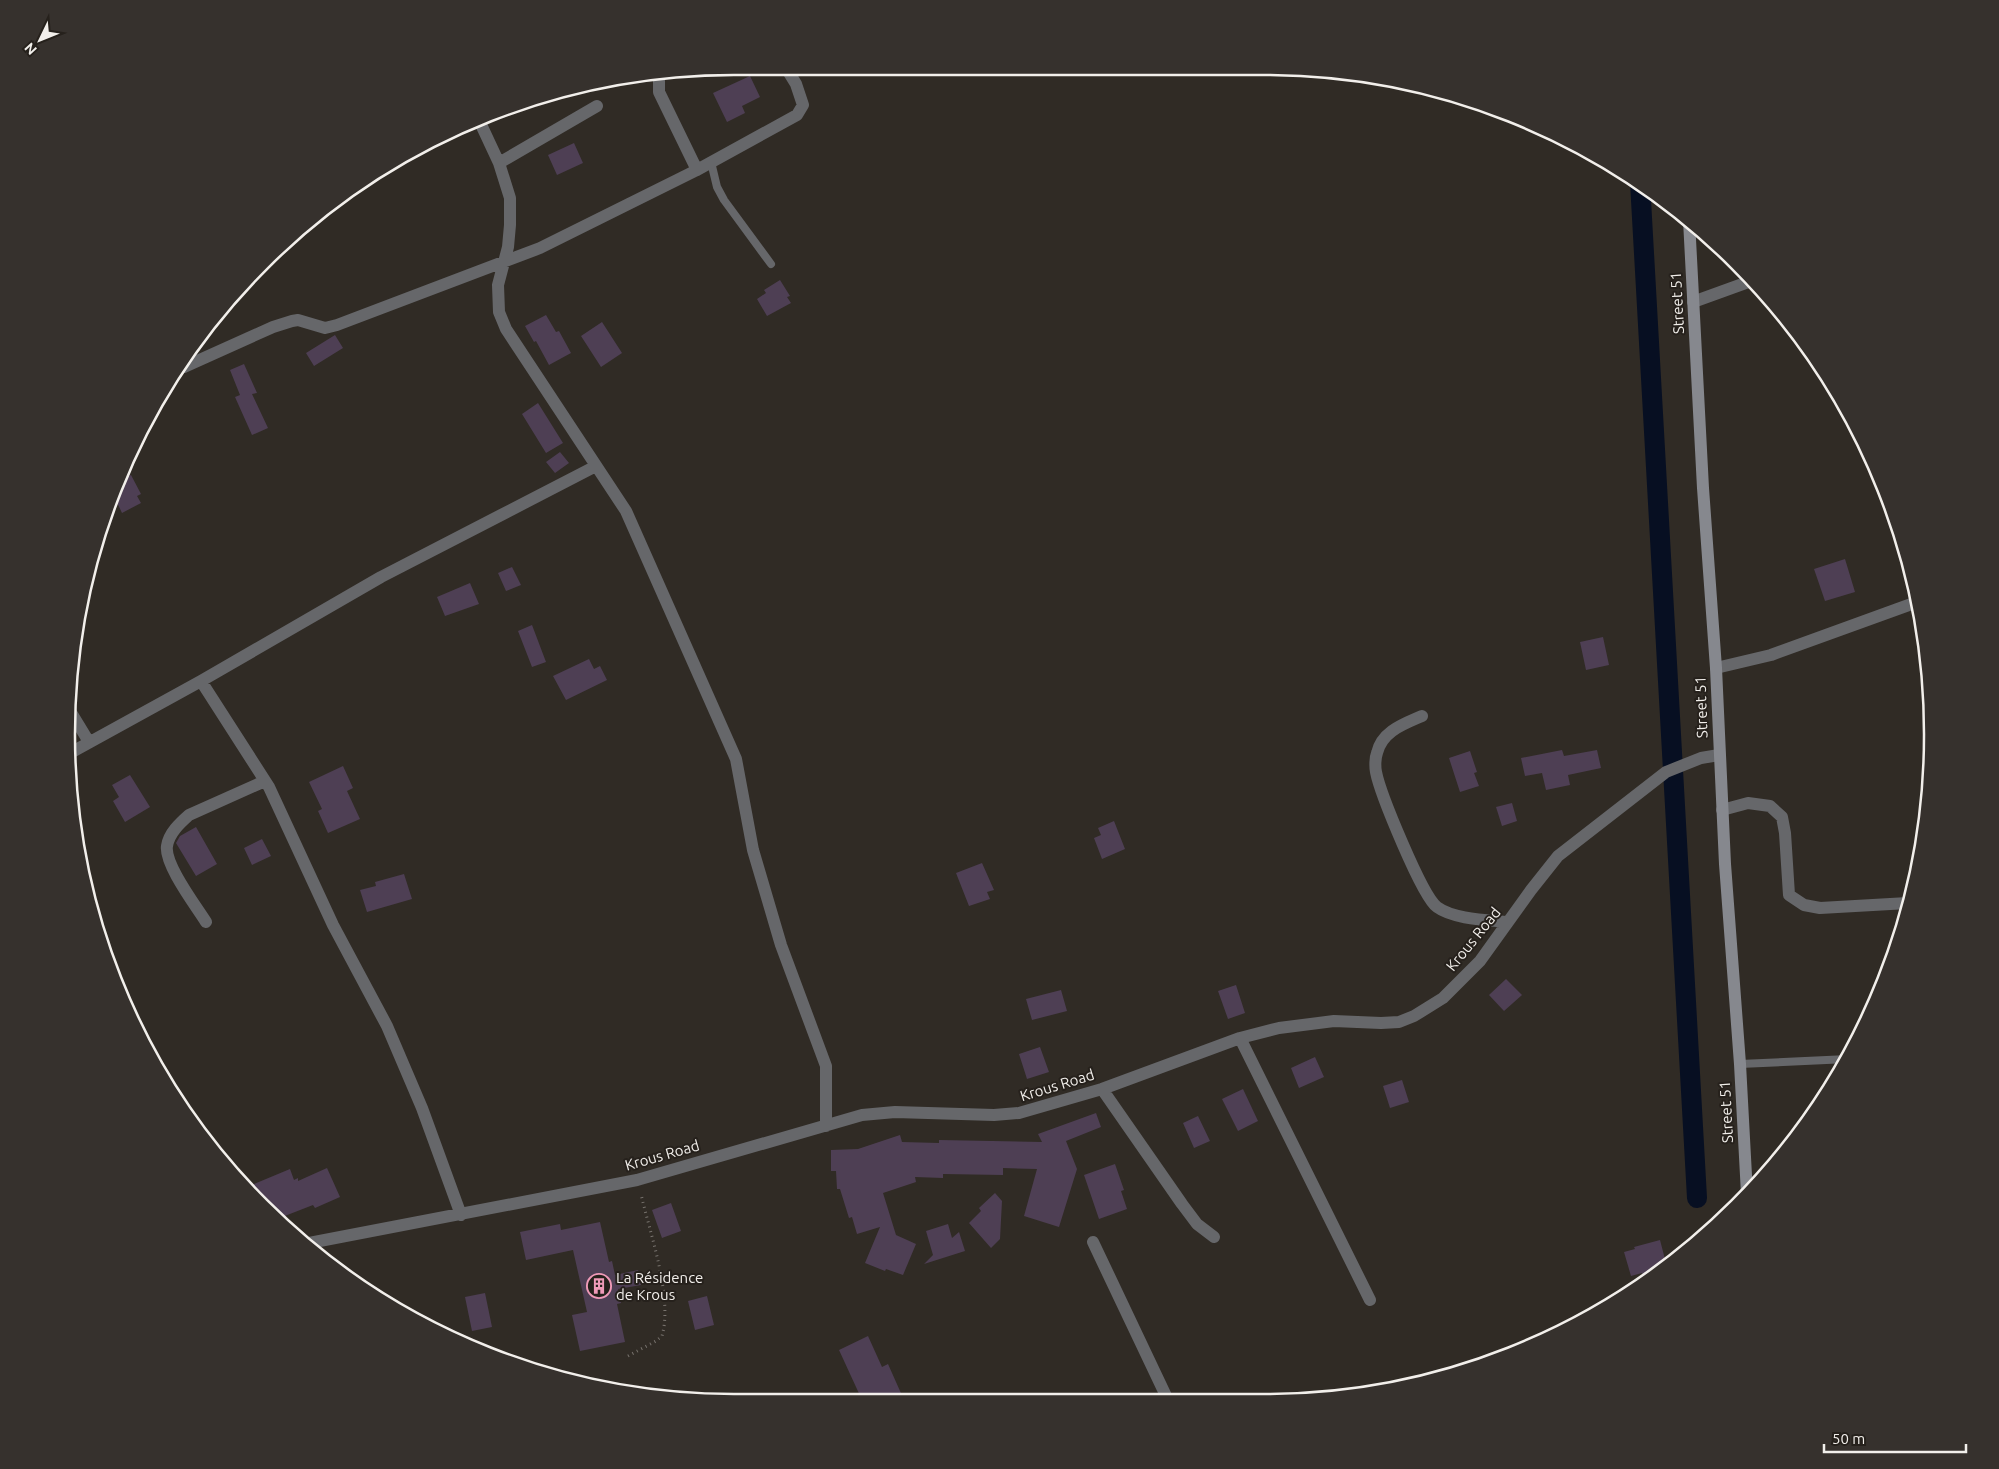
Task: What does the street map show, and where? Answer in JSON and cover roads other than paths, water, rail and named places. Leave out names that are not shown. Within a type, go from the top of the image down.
[{"type":"main road","name":"Street 51","points":[[1690,231],[1716,668],[1718,756],[1740,1064],[1746,1184]]},
{"type":"street","points":[[189,364],[273,327],[298,320],[325,328],[436,286],[504,263],[579,230],[697,170],[790,119],[802,110],[803,105],[796,84],[790,75]]},
{"type":"street","points":[[660,80],[659,92],[697,170]]},
{"type":"street","points":[[499,163],[597,106]]},
{"type":"street","points":[[481,125],[499,163],[510,198],[510,225],[504,263],[498,284],[497,299],[499,312],[506,329],[626,511],[736,759],[753,850],[782,945],[826,1066],[826,1126]]},
{"type":"street","points":[[1693,302],[1744,282]]},
{"type":"street","points":[[75,750],[201,681],[380,577],[596,466]]},
{"type":"street","points":[[1716,668],[1771,655],[1911,604]]},
{"type":"street","points":[[201,681],[265,781],[333,925],[387,1026],[422,1108],[461,1216]]},
{"type":"street","points":[[1422,716],[1401,725],[1383,737],[1376,753],[1376,771],[1391,814],[1414,869],[1429,899],[1435,906],[1444,912],[1508,922]]},
{"type":"street","points":[[75,719],[89,742]]},
{"type":"street","name":"Krous Road","points":[[314,1242],[461,1216],[637,1180],[862,1115],[879,1113],[994,1115],[1020,1113],[1102,1088],[1240,1038],[1307,1023],[1334,1021],[1399,1022],[1414,1016],[1443,998],[1480,961],[1558,856],[1666,772],[1701,758],[1718,756]]},
{"type":"street","points":[[206,922],[170,864],[166,848],[169,838],[179,824],[189,815],[265,781]]},
{"type":"street","points":[[1722,810],[1748,803],[1770,806],[1782,817],[1785,833],[1789,895],[1804,905],[1820,908],[1902,903]]},
{"type":"street","points":[[1240,1038],[1370,1300]]},
{"type":"street","points":[[1102,1088],[1197,1224],[1214,1237]]},
{"type":"street","points":[[1093,1242],[1165,1394]]},
{"type":"lane","points":[[711,162],[724,200],[771,264]]},
{"type":"lane","points":[[1740,1064],[1838,1059]]},
{"type":"waterway","points":[[1641,193],[1697,1198]]},
{"type":"place","name":"La Résidence de Krous","points":[[599,1286]]}]
